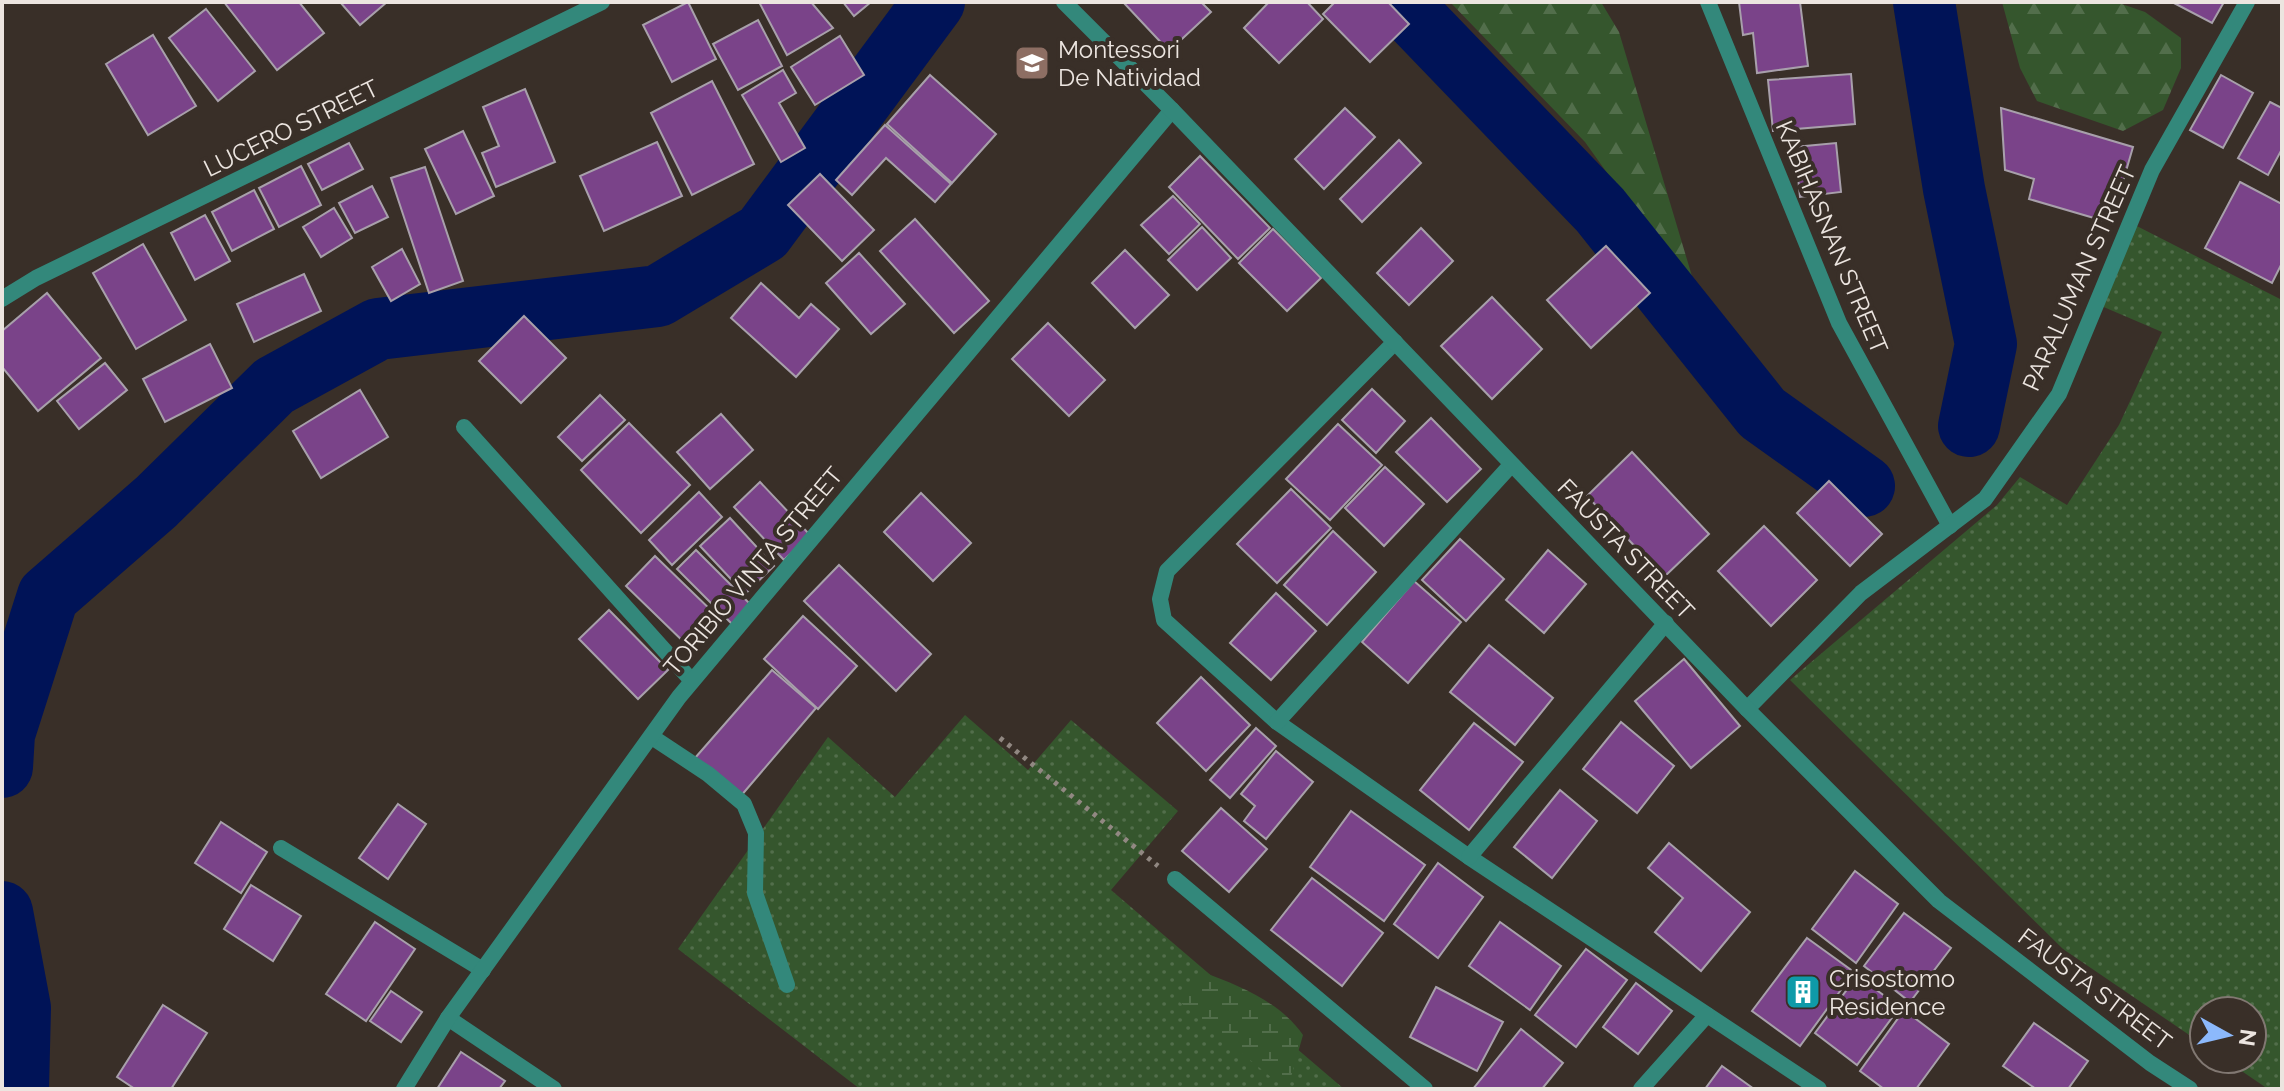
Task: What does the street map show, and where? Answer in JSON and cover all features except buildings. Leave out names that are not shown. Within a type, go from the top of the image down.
[{"type":"street","name":"LUCERO STREET","points":[[2,299],[36,278],[602,2]]},
{"type":"street","name":"FAUSTA STREET","points":[[1064,2],[1172,110],[1747,709],[1939,901],[2150,1063],[2190,1089]]},
{"type":"street","name":"KABIHASNAN STREET","points":[[1708,2],[1839,323],[1950,526]]},
{"type":"street","name":"PARALUMAN STREET","points":[[1747,709],[1861,593],[1985,499],[2059,394],[2152,170],[2247,2]]},
{"type":"street","name":"TORIBIO VINTA STREET","points":[[404,1089],[448,1018],[692,681],[1172,110]]},
{"type":"street","points":[[1395,342],[1167,571],[1160,599],[1164,620],[1277,722],[1469,857],[1819,1089]]},
{"type":"street","points":[[464,427],[692,681]]},
{"type":"street","points":[[1277,722],[1511,465]]},
{"type":"street","points":[[1469,857],[1666,623]]},
{"type":"street","points":[[652,737],[708,774],[744,804],[756,833],[755,893],[787,985]]},
{"type":"street","points":[[281,848],[483,970]]},
{"type":"street","points":[[1175,879],[1425,1089]]},
{"type":"street","points":[[1641,1089],[1707,1015]]},
{"type":"street","points":[[448,1018],[554,1089]]},
{"type":"path","points":[[1000,738],[1175,879]]},
{"type":"green space","points":[[1450,2],[1601,2],[1619,32],[1700,303],[1585,142]]},
{"type":"green space","points":[[2002,2],[2116,2],[2145,12],[2181,38],[2181,68],[2163,110],[2123,131],[2037,101],[2020,68]]},
{"type":"green space","points":[[2125,220],[2282,300],[2282,1089],[2268,1089],[2247,1075],[2268,1075],[2268,995],[2188,995],[2188,1034],[2063,949],[1790,680],[1997,505],[2020,477],[2067,505],[2119,425],[2162,332],[2092,302]]},
{"type":"green space","points":[[965,715],[1028,770],[1071,720],[1178,811],[1111,890],[1344,1089],[860,1089],[678,949],[828,737],[895,797]]},
{"type":"green space","points":[[1203,972],[1245,989],[1271,1004],[1294,1023],[1303,1035],[1289,1084],[1272,1078],[1176,999]]},
{"type":"waterway","points":[[2,767],[4,734],[48,596],[156,502],[274,386],[378,329],[658,296],[763,233],[934,2]]},
{"type":"waterway","points":[[1400,2],[1600,210],[1762,413],[1864,486]]},
{"type":"waterway","points":[[1924,2],[1954,189],[1986,344],[1969,426]]},
{"type":"waterway","points":[[2,912],[20,1008],[18,1089]]},
{"type":"place","name":"Montessori De Natividad","points":[[1032,63]]},
{"type":"place","name":"Crisostomo Residence","points":[[1803,992]]}]
